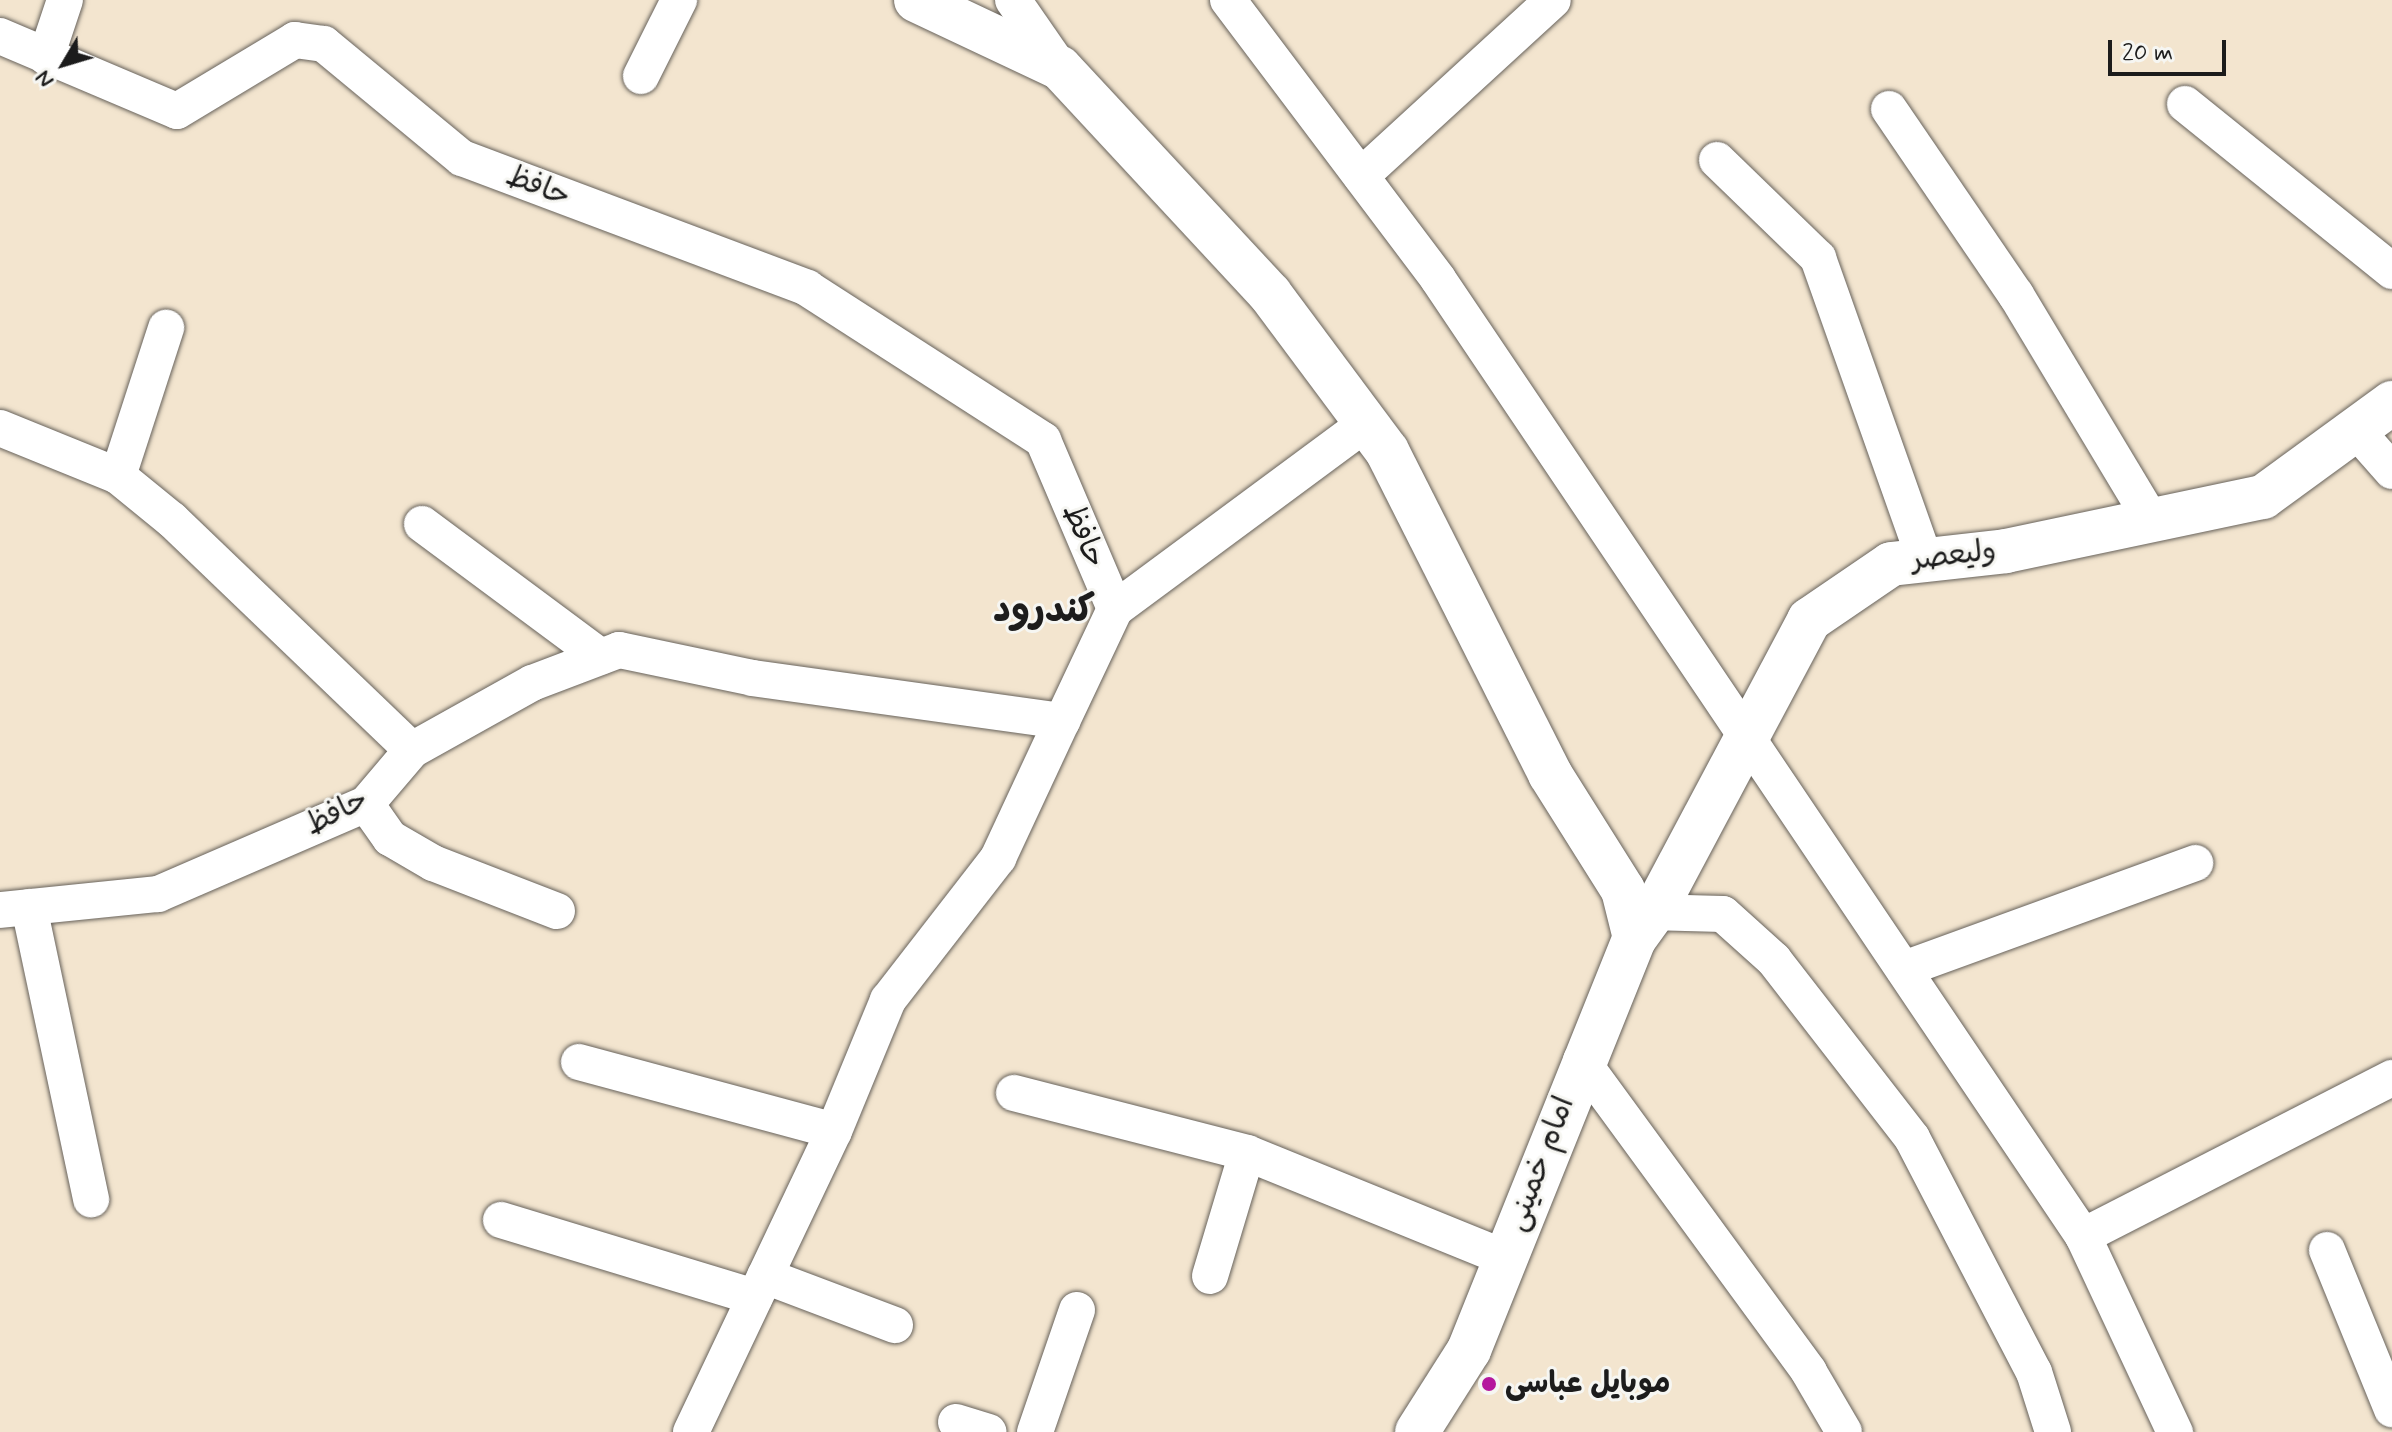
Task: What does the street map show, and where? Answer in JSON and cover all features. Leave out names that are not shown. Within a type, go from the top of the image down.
[{"type":"street","points":[[46,57],[65,0]]},
{"type":"street","points":[[641,76],[679,0]]},
{"type":"street","points":[[916,0],[1060,68]]},
{"type":"street","points":[[1013,0],[1060,68],[1270,294],[1387,451],[1550,774],[1623,890],[1650,915],[1723,914],[1774,960],[1912,1138],[2034,1372],[2053,1432]]},
{"type":"street","points":[[1361,176],[1553,0]]},
{"type":"street","points":[[1236,3],[1438,279],[1738,750],[1904,969],[2083,1236],[2175,1432]]},
{"type":"street","name":"حافظ","points":[[0,36],[177,111],[295,40],[324,44],[462,158],[807,288],[1043,440],[1115,609]]},
{"type":"street","points":[[2185,104],[2392,271]]},
{"type":"street","points":[[1889,109],[2016,295],[2151,520]]},
{"type":"street","points":[[1717,160],[1818,258],[1925,560]]},
{"type":"street","points":[[118,476],[166,328]]},
{"type":"street","name":"ولیعصر","points":[[1650,915],[1809,620],[1891,564],[2006,551],[2263,497],[2392,403]]},
{"type":"street","points":[[691,1432],[834,1131],[888,1000],[998,858],[1115,609],[1366,423]]},
{"type":"street","points":[[0,428],[118,476],[172,520],[412,750]]},
{"type":"street","points":[[2355,429],[2392,471]]},
{"type":"street","points":[[422,524],[600,656]]},
{"type":"street","name":"حافظ","points":[[14,908],[158,894],[366,804],[412,750],[532,683],[619,650],[753,678],[1062,721]]},
{"type":"street","points":[[366,804],[390,838],[433,863],[557,911]]},
{"type":"street","points":[[1904,969],[2195,863]]},
{"type":"street","points":[[14,908],[91,1199]]},
{"type":"street","name":"امام خمینی","points":[[1417,1432],[1469,1350],[1581,1060],[1650,915]]},
{"type":"street","points":[[1581,1060],[1809,1372],[1844,1432]]},
{"type":"street","points":[[579,1062],[834,1131]]},
{"type":"street","points":[[2083,1236],[2392,1078]]},
{"type":"street","points":[[1014,1093],[1247,1153],[1505,1258]]},
{"type":"street","points":[[1210,1276],[1247,1153]]},
{"type":"street","points":[[501,1220],[895,1325]]},
{"type":"street","points":[[2327,1250],[2392,1409]]},
{"type":"street","points":[[1035,1432],[1077,1310]]},
{"type":"place","name":"موبایل عباسی","points":[[1489,1384]]},
{"type":"district","name":"کندرود","points":[[1044,611]]}]
